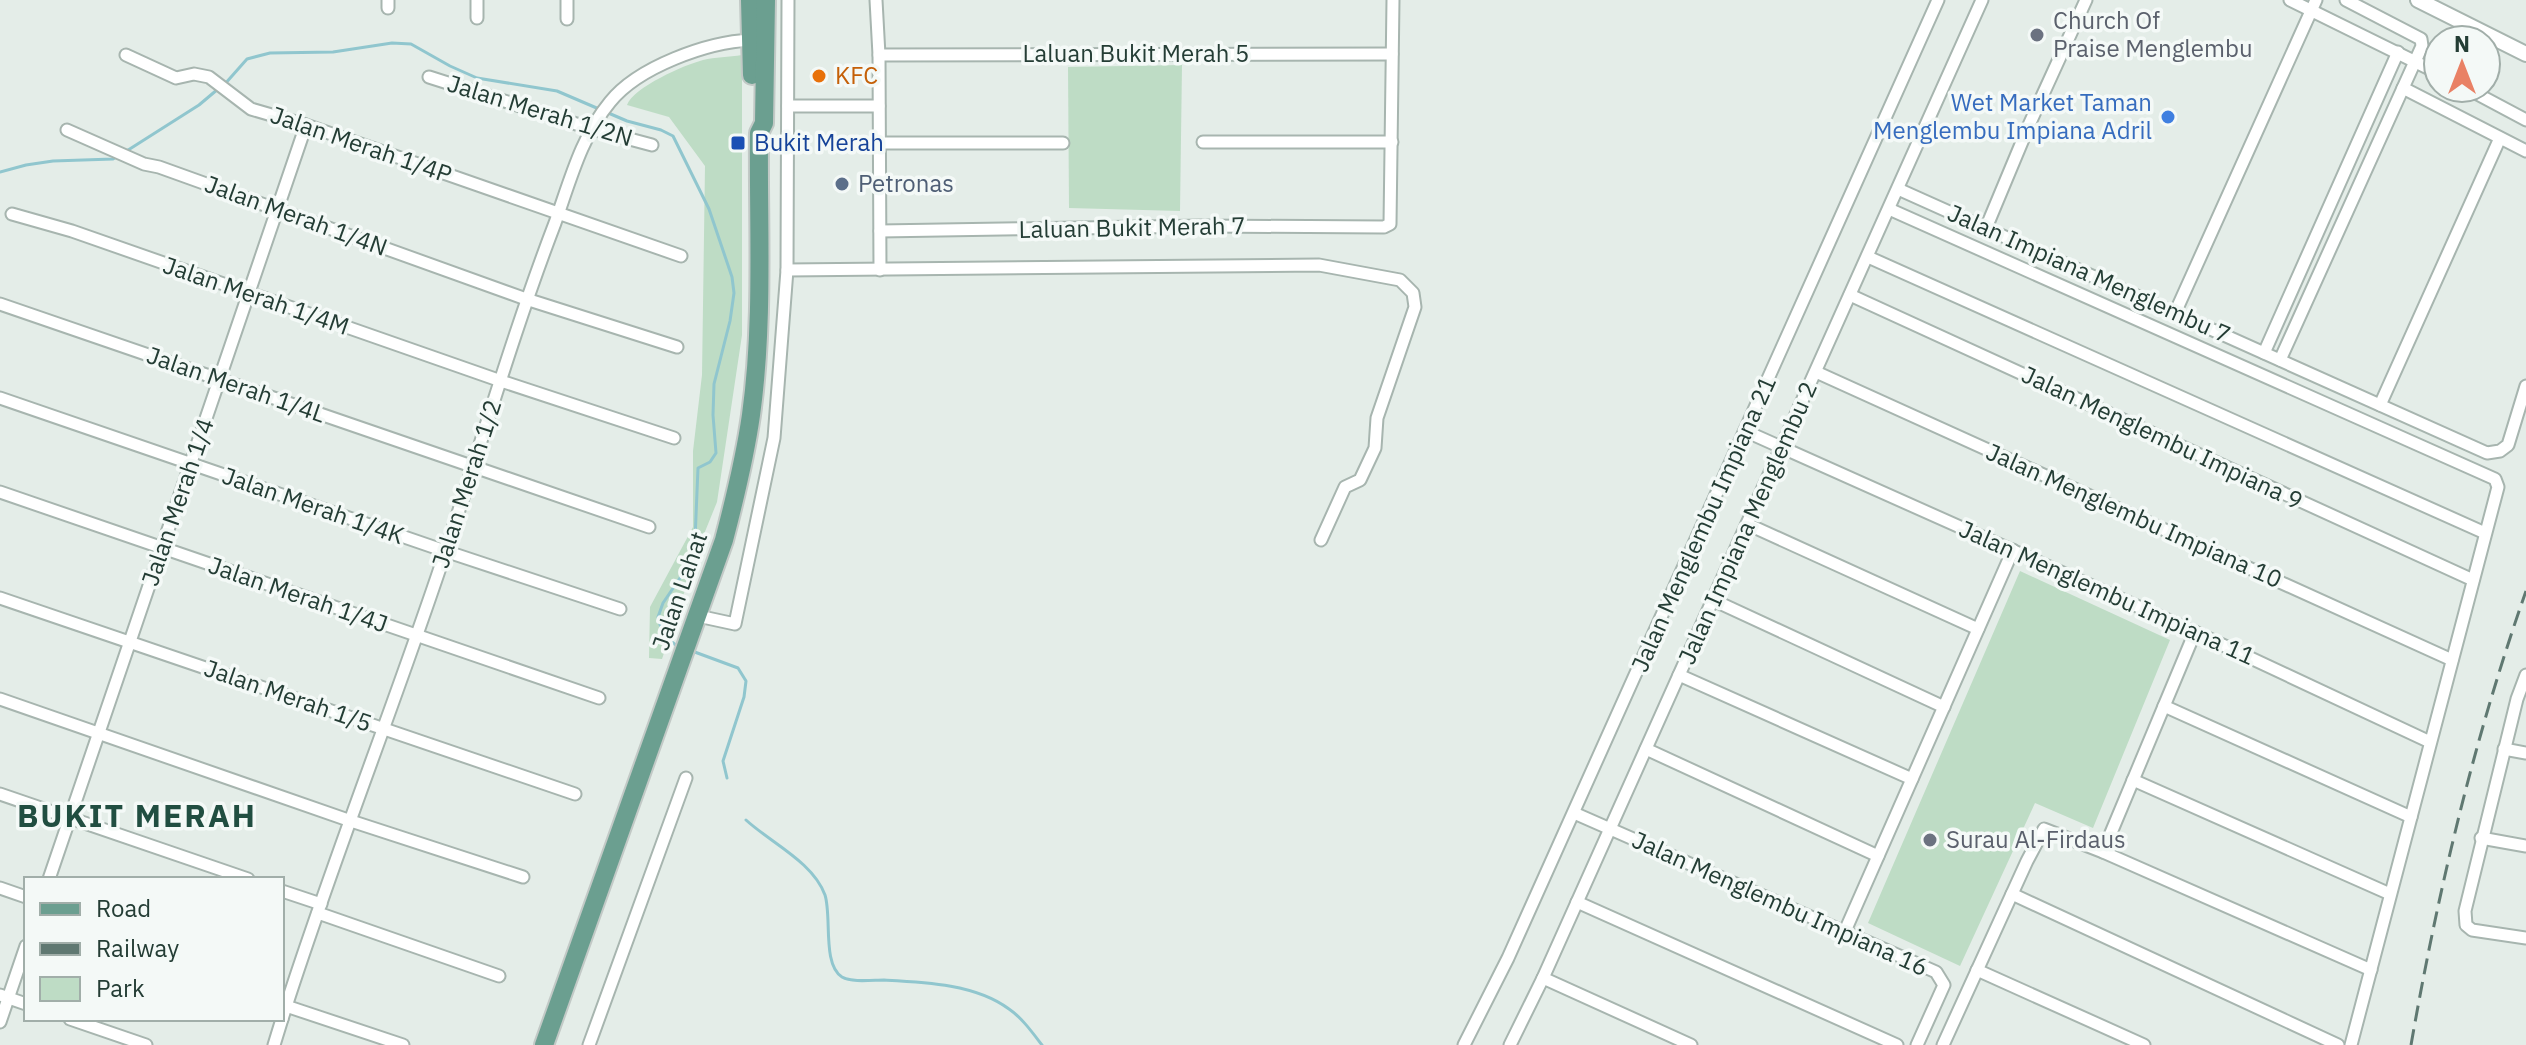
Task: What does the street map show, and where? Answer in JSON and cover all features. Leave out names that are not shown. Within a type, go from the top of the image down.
[{"type":"main road","name":"Jalan Lahat","points":[[750,0],[754,122],[761,128]]},
{"type":"main road","name":"Jalan Lahat","points":[[544,1045],[698,616],[724,540],[744,462],[752,411],[758,331],[763,0]]},
{"type":"main road","points":[[751,40],[758,29],[763,0]]},
{"type":"street","points":[[477,0],[477,18]]},
{"type":"street","points":[[567,0],[567,19]]},
{"type":"street","points":[[698,616],[735,624],[774,438],[787,270],[788,0]]},
{"type":"street","points":[[876,0],[880,270]]},
{"type":"street","points":[[1203,142],[1392,142],[1393,0]]},
{"type":"street","name":"Jalan Menglembu Impiana 21","points":[[1464,1045],[1508,958],[1574,813],[1938,0]]},
{"type":"street","name":"Jalan Impiana Menglembu 2","points":[[1510,1045],[1543,978],[1982,0]]},
{"type":"street","points":[[1986,228],[2086,0]]},
{"type":"street","points":[[2290,0],[2313,5],[2422,65]]},
{"type":"street","points":[[2280,360],[2422,46],[2421,39],[2346,0]]},
{"type":"street","points":[[2418,0],[2526,54]]},
{"type":"street","points":[[2175,313],[2313,5]]},
{"type":"street","name":"Jalan Merah 1/2","points":[[284,1012],[287,985],[320,908],[351,821],[445,551],[526,299],[581,150],[611,100],[661,64],[735,40],[751,40]]},
{"type":"street","points":[[2264,353],[2398,52]]},
{"type":"street","name":"Laluan Bukit Merah 5","points":[[879,55],[1392,54]]},
{"type":"street","name":"Jalan Merah 1/4P","points":[[126,55],[176,78],[194,74],[209,77],[251,109],[306,125],[681,256]]},
{"type":"street","name":"Jalan Merah 1/2N","points":[[429,77],[652,145]]},
{"type":"street","points":[[2403,88],[2526,151]]},
{"type":"street","points":[[2496,104],[2526,120]]},
{"type":"street","points":[[788,106],[879,106]]},
{"type":"street","name":"Jalan Merah 1/4","points":[[50,877],[306,125]]},
{"type":"street","name":"Jalan Merah 1/4N","points":[[67,130],[128,157],[526,299],[677,347]]},
{"type":"street","points":[[2380,405],[2500,138]]},
{"type":"street","name":"Laluan Bukit Merah 7","points":[[880,231],[1204,226],[1384,227],[1392,219],[1392,142]]},
{"type":"street","points":[[879,143],[1063,143]]},
{"type":"street","name":"Jalan Impiana Menglembu 7","points":[[1898,189],[2487,453],[2500,451],[2508,445],[2526,386]]},
{"type":"street","points":[[1889,209],[2495,479],[2498,487],[2351,1045]]},
{"type":"street","name":"Jalan Merah 1/4M","points":[[12,214],[72,231],[674,438]]},
{"type":"street","points":[[1868,257],[2485,533]]},
{"type":"street","points":[[787,270],[1319,265],[1400,280],[1413,293],[1415,307],[1377,418],[1375,448],[1360,480],[1345,487],[1321,540]]},
{"type":"street","name":"Jalan Menglembu Impiana 9","points":[[1850,295],[2473,580]]},
{"type":"street","name":"Jalan Merah 1/4L","points":[[0,304],[649,527]]},
{"type":"street","name":"Jalan Menglembu Impiana 10","points":[[1816,372],[2452,660]]},
{"type":"street","name":"Jalan Merah 1/4K","points":[[0,398],[620,609]]},
{"type":"street","name":"Jalan Menglembu Impiana 11","points":[[1745,431],[2195,632],[2430,742]]},
{"type":"street","name":"Jalan Merah 1/4J","points":[[0,492],[599,698]]},
{"type":"street","points":[[1747,524],[1978,629]]},
{"type":"street","points":[[1845,931],[2013,550]]},
{"type":"street","name":"Jalan Merah 1/5","points":[[0,598],[575,794]]},
{"type":"street","points":[[1713,600],[1944,707]]},
{"type":"street","points":[[2103,852],[2195,632]]},
{"type":"street","points":[[1679,675],[1912,779]]},
{"type":"street","points":[[2526,675],[2504,749],[2465,911],[2466,925],[2472,930],[2526,938]]},
{"type":"street","points":[[0,699],[351,821],[523,877]]},
{"type":"street","points":[[2164,706],[2411,817]]},
{"type":"street","points":[[1646,749],[1878,856]]},
{"type":"street","points":[[2504,749],[2526,753]]},
{"type":"street","points":[[589,1045],[686,778]]},
{"type":"street","points":[[2133,780],[2390,894]]},
{"type":"street","points":[[0,794],[242,877]]},
{"type":"street","name":"Jalan Menglembu Impiana 16","points":[[1574,813],[1936,972],[1944,985],[1917,1045]]},
{"type":"street","points":[[1948,1044],[1977,970],[2042,830],[2047,829],[2371,970]]},
{"type":"street","points":[[2481,838],[2526,846]]},
{"type":"street","points":[[0,888],[24,896]]},
{"type":"street","points":[[284,892],[499,976]]},
{"type":"street","points":[[2012,894],[2338,1045]]},
{"type":"street","points":[[1577,902],[1897,1045]]},
{"type":"street","points":[[0,1022],[4,996],[24,951]]},
{"type":"street","points":[[1977,970],[2129,1042],[2144,1045]]},
{"type":"street","points":[[1543,978],[1691,1045]]},
{"type":"street","points":[[4,996],[24,1003]]},
{"type":"street","points":[[286,1006],[403,1045]]},
{"type":"street","points":[[76,1021],[146,1045]]},
{"type":"street","name":"Jalan Merah 1/2","points":[[274,1045],[281,1021]]},
{"type":"green space","points":[[742,55],[742,335],[717,502],[662,659],[649,658],[650,607],[693,527],[693,451],[702,375],[705,166],[669,117],[627,105],[649,84],[684,67],[708,59]]},
{"type":"green space","points":[[1182,65],[1180,211],[1069,208],[1068,67]]},
{"type":"green space","points":[[2020,571],[2170,640],[2093,828],[2035,803],[1960,966],[1868,923]]},
{"type":"waterway","points":[[224,85],[247,59],[270,53],[333,52],[392,43],[411,44],[477,78],[557,91],[627,121],[673,136],[709,209],[732,277],[734,293],[714,384],[716,453],[710,462],[698,468],[695,540],[682,575],[663,603],[658,617],[663,635],[677,646]]},
{"type":"waterway","points":[[125,152],[199,105],[218,89]]},
{"type":"waterway","points":[[0,172],[53,161],[113,159],[118,156]]},
{"type":"waterway","points":[[692,651],[738,668],[746,681],[744,697],[723,761],[727,778]]},
{"type":"waterway","points":[[746,820],[801,863],[819,883],[827,904],[832,962],[842,977],[857,981],[932,983],[981,994],[1014,1013],[1042,1045]]},
{"type":"railway","points":[[2411,1045],[2459,816],[2490,703],[2526,591]]},
{"type":"place","name":"Church Of Praise Menglembu","points":[[2037,35]]},
{"type":"place","name":"KFC","points":[[819,76]]},
{"type":"place","name":"Wet Market Taman Menglembu Impiana Adril","points":[[2168,117]]},
{"type":"place","name":"Bukit Merah","points":[[738,143]]},
{"type":"place","name":"Petronas","points":[[842,184]]},
{"type":"place","name":"Surau Al-Firdaus","points":[[1930,840]]},
{"type":"district","name":"BUKIT MERAH","points":[[137,816]]}]
